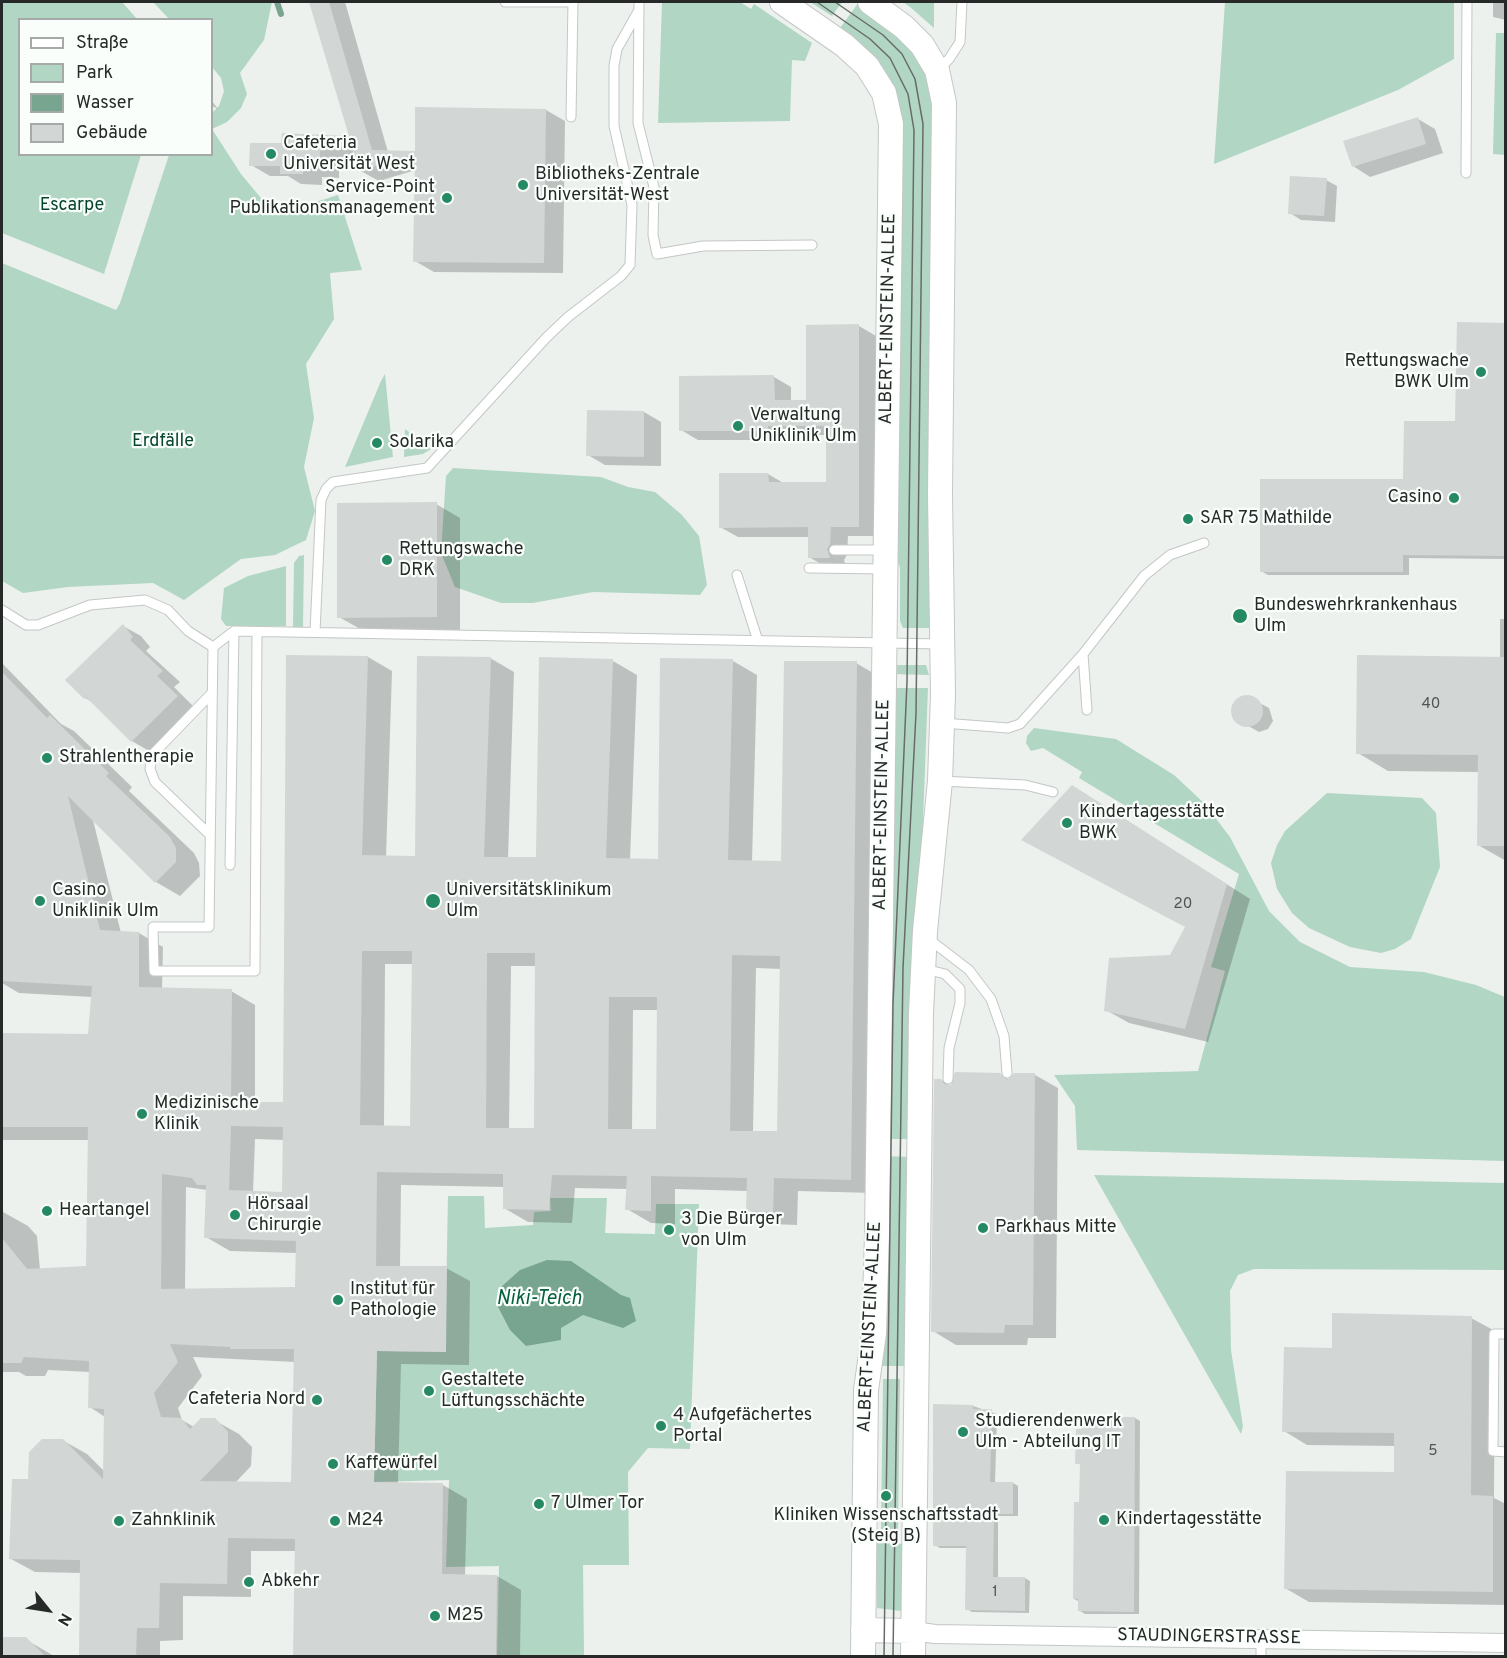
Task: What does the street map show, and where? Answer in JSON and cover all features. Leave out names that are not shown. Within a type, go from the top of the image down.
[{"type":"street","name":"ALBERT-EINSTEIN-ALLEE","points":[[782,2],[860,59],[879,83],[890,113],[892,134],[875,1320],[866,1390],[863,1656]]},
{"type":"street","points":[[870,2],[917,39],[937,70],[945,111],[940,494],[944,645],[943,723],[940,781],[922,969],[916,1233],[918,1374],[913,1656]]},
{"type":"street","points":[[863,1630],[913,1631]]},
{"type":"street","name":"STAUDINGERSTRASSE","points":[[913,1631],[935,1634],[1261,1648],[1506,1643]]},
{"type":"lane","points":[[505,2],[572,2],[571,117]]},
{"type":"lane","points":[[937,70],[950,59],[960,42],[962,2]]},
{"type":"lane","points":[[1466,173],[1467,2]]},
{"type":"lane","points":[[639,6],[638,123],[654,187],[653,235],[657,254],[704,246],[812,245]]},
{"type":"lane","points":[[315,632],[321,500],[326,489],[333,482],[427,468],[546,338],[568,317],[621,276],[630,265],[632,205],[614,126],[614,66],[620,42],[639,6]]},
{"type":"lane","points":[[943,723],[1008,728],[1020,724],[1083,654],[1144,576],[1170,555],[1204,543]]},
{"type":"lane","points":[[834,549],[886,560]]},
{"type":"lane","points":[[809,568],[886,560]]},
{"type":"lane","points":[[737,575],[758,641]]},
{"type":"lane","points":[[2,610],[26,625],[38,625],[90,605],[145,600],[168,610],[188,631],[213,647]]},
{"type":"lane","points":[[213,647],[234,631],[944,645]]},
{"type":"lane","points":[[230,865],[234,631]]},
{"type":"lane","points":[[213,647],[209,927],[153,927],[154,971],[255,971],[257,632]]},
{"type":"lane","points":[[1083,654],[1087,710]]},
{"type":"lane","points":[[209,834],[155,782],[150,768],[152,755],[211,694]]},
{"type":"lane","points":[[940,781],[1026,785],[1053,792]]},
{"type":"lane","points":[[925,931],[938,949],[975,976],[991,999],[1004,1036],[1007,1073]]},
{"type":"lane","points":[[922,969],[945,974],[960,989],[960,1003],[949,1048],[948,1079]]},
{"type":"lane","points":[[1506,1334],[1494,1334],[1493,1451],[1506,1452]]},
{"type":"green space","name":"Escarpe","points":[[2,2],[122,2],[136,18],[18,18],[18,156],[141,156],[104,274],[2,233]]},
{"type":"green space","points":[[153,2],[272,2],[264,40],[240,73],[247,94],[241,108],[227,122],[213,129],[213,112],[219,106],[224,91],[221,78],[213,68],[213,18],[168,18]]},
{"type":"green space","points":[[662,2],[740,2],[751,9],[754,4],[812,43],[805,61],[792,60],[790,121],[658,123]]},
{"type":"green space","points":[[810,2],[842,2],[832,16]]},
{"type":"green space","points":[[859,2],[904,36],[936,88],[931,624],[929,628],[903,628],[900,621],[900,568],[894,550],[898,143],[837,32]]},
{"type":"green space","points":[[903,2],[934,2],[934,28],[910,7]]},
{"type":"green space","points":[[1225,2],[1454,2],[1454,59],[1398,90],[1214,164]]},
{"type":"green space","points":[[1496,33],[1505,33],[1505,155],[1493,154]]},
{"type":"green space","name":"Erdfälle","points":[[213,131],[241,174],[275,215],[338,195],[362,270],[330,273],[334,319],[306,364],[314,418],[304,467],[315,511],[306,540],[275,555],[241,559],[184,600],[153,583],[68,587],[23,593],[2,581],[2,263],[116,310],[169,156],[213,156]]},
{"type":"green space","points":[[385,374],[393,457],[345,467],[381,381]]},
{"type":"green space","points":[[405,429],[431,449],[423,454],[404,457]]},
{"type":"green space","points":[[453,468],[601,477],[628,487],[655,492],[682,515],[699,536],[707,585],[700,595],[593,592],[533,603],[501,603],[455,587],[441,553],[446,476]]},
{"type":"green space","points":[[304,555],[303,627],[293,627],[294,563],[299,556]]},
{"type":"green space","points":[[286,566],[286,626],[226,626],[221,619],[224,588],[248,576]]},
{"type":"green space","points":[[893,665],[926,665],[929,675],[891,674]]},
{"type":"green space","points":[[890,688],[928,688],[911,1139],[884,1139]]},
{"type":"green space","points":[[1034,728],[1116,739],[1174,775],[1204,803],[1230,837],[1269,911],[1300,942],[1350,967],[1424,972],[1476,985],[1505,997],[1505,1161],[1077,1150],[1075,1106],[1054,1075],[1198,1071],[1225,971],[1211,967],[1239,874],[1079,778],[1082,772],[1043,748],[1031,751],[1026,743],[1027,736]]},
{"type":"green space","points":[[1327,793],[1422,798],[1436,813],[1440,867],[1411,939],[1395,949],[1381,953],[1350,947],[1309,928],[1292,913],[1277,889],[1271,863],[1277,845],[1285,831]]},
{"type":"green space","points":[[884,1156],[911,1157],[911,1366],[874,1366]]},
{"type":"green space","points":[[1094,1175],[1505,1183],[1505,1270],[1254,1269],[1238,1275],[1230,1291],[1231,1350],[1243,1426],[1241,1434]]},
{"type":"green space","points":[[448,1196],[484,1196],[485,1228],[533,1225],[534,1212],[551,1211],[550,1198],[607,1198],[605,1233],[655,1234],[656,1204],[699,1204],[690,1449],[648,1448],[628,1472],[629,1565],[583,1565],[584,1656],[497,1656],[499,1566],[446,1567],[449,1480],[374,1482],[377,1351],[445,1352]]},
{"type":"green space","points":[[883,1379],[900,1379],[898,1529],[881,1529]]},
{"type":"green space","points":[[871,1543],[908,1544],[901,1611],[877,1608],[877,1565]]},
{"type":"water","name":"Niki-Teich","points":[[547,1260],[571,1261],[621,1295],[630,1298],[636,1321],[623,1328],[583,1315],[561,1328],[561,1340],[526,1346],[510,1330],[498,1307],[501,1287],[520,1270]]},
{"type":"building","name":"Bibliotheks-Zentrale Universität-West","points":[[309,2],[329,2],[372,150],[415,151],[415,107],[546,109],[544,263],[413,262],[415,154],[358,171],[351,145],[320,151],[320,167],[303,167],[303,174],[280,174],[280,166],[249,166],[250,143],[281,143],[282,133],[349,136]]},
{"type":"building","points":[[1418,117],[1426,144],[1352,167],[1343,141]]},
{"type":"building","points":[[1290,176],[1327,178],[1324,216],[1288,214]]},
{"type":"building","points":[[1457,322],[1506,323],[1506,556],[1403,555],[1403,572],[1260,572],[1260,479],[1403,479],[1404,421],[1455,421]]},
{"type":"building","name":"Verwaltung Uniklinik Ulm","points":[[859,324],[859,527],[831,527],[830,544],[827,549],[830,558],[808,558],[808,527],[719,528],[719,473],[768,473],[769,482],[826,482],[826,426],[768,426],[768,431],[679,431],[679,376],[774,375],[775,400],[806,400],[806,325]]},
{"type":"building","points":[[587,410],[644,411],[644,457],[586,456]]},
{"type":"building","name":"Rettungswache DRK","points":[[437,502],[437,617],[337,618],[337,503]]},
{"type":"building","points":[[123,624],[133,637],[130,640],[163,671],[157,676],[178,696],[131,742],[86,697],[84,699],[65,680]]},
{"type":"building","name":"Universitätsklinikum Ulm","points":[[286,655],[368,656],[362,855],[415,856],[417,656],[491,657],[484,857],[536,857],[539,657],[613,659],[606,858],[658,859],[660,658],[733,659],[728,860],[781,861],[784,661],[857,661],[851,1180],[774,1178],[773,1212],[746,1211],[747,1178],[651,1176],[651,1211],[625,1210],[627,1176],[552,1175],[549,1210],[503,1209],[503,1174],[377,1172],[376,1266],[447,1266],[446,1352],[377,1351],[374,1482],[443,1483],[442,1574],[497,1575],[496,1656],[293,1656],[295,1539],[228,1538],[227,1584],[160,1583],[159,1628],[137,1628],[136,1656],[79,1656],[80,1560],[9,1559],[12,1479],[28,1479],[29,1452],[42,1439],[63,1439],[103,1479],[104,1409],[88,1408],[89,1361],[24,1357],[21,1363],[2,1363],[2,1238],[27,1269],[86,1266],[88,1127],[2,1127],[2,1033],[88,1034],[92,986],[2,981],[2,672],[47,718],[50,715],[109,773],[106,776],[170,837],[176,848],[176,862],[155,883],[68,796],[100,930],[139,932],[139,987],[232,989],[231,1102],[283,1102]],"holes":[[[362,951],[412,951],[410,1126],[360,1125]],[[487,953],[535,953],[534,1128],[486,1128]],[[732,955],[780,956],[777,1131],[730,1131]],[[609,997],[657,997],[656,1129],[608,1129]],[[231,1126],[283,1127],[282,1192],[229,1190]],[[162,1174],[192,1178],[197,1185],[206,1185],[204,1238],[296,1241],[295,1287],[161,1289]],[[170,1344],[230,1347],[230,1349],[294,1349],[291,1482],[200,1481],[228,1452],[228,1432],[215,1418],[201,1418],[190,1429],[181,1418],[161,1417],[154,1393],[178,1362]]]},
{"type":"building","points":[[1357,655],[1506,657],[1506,846],[1477,846],[1478,755],[1356,754]]},
{"type":"building","points":[[1247,695],[1258,700],[1263,711],[1258,722],[1247,727],[1236,722],[1231,711],[1236,700]]},
{"type":"building","points":[[1072,785],[1227,884],[1185,1029],[1104,1011],[1109,958],[1170,955],[1185,927],[1021,840]]},
{"type":"building","name":"Parkhaus Mitte","points":[[955,1072],[1000,1073],[1007,1080],[1014,1073],[1035,1073],[1033,1325],[1005,1325],[1004,1333],[931,1332],[934,1079],[941,1079],[944,1084],[951,1085]]},
{"type":"building","points":[[1332,1313],[1472,1316],[1471,1495],[1493,1496],[1493,1592],[1284,1589],[1286,1471],[1394,1472],[1394,1433],[1282,1432],[1284,1347],[1332,1348]]},
{"type":"building","points":[[933,1404],[973,1405],[973,1409],[992,1409],[990,1482],[1013,1482],[1013,1514],[994,1514],[993,1577],[1025,1577],[1025,1611],[965,1610],[966,1546],[933,1546]]},
{"type":"building","name":"Kindertagesstätte","points":[[1081,1417],[1135,1417],[1134,1612],[1078,1611],[1078,1599],[1073,1599],[1074,1502],[1079,1502],[1080,1464],[1075,1464],[1076,1429],[1081,1429]]},
{"type":"building","points":[[2,1637],[26,1637],[45,1656],[2,1656]]},
{"type":"waterway","points":[[277,2],[281,14]]},
{"type":"tram line","points":[[817,2],[870,39],[890,58],[908,94],[914,130],[907,682],[893,1004],[884,1656]]},
{"type":"tram line","points":[[835,2],[883,35],[902,54],[915,79],[923,124],[916,713],[903,968],[893,1656]]},
{"type":"place","name":"Cafeteria Universität West","points":[[271,154]]},
{"type":"place","name":"Bibliotheks-Zentrale Universität-West","points":[[523,185]]},
{"type":"place","name":"Service-Point Publikationsmanagement","points":[[447,198]]},
{"type":"place","name":"Rettungswache BWK Ulm","points":[[1481,372]]},
{"type":"place","name":"Verwaltung Uniklinik Ulm","points":[[738,426]]},
{"type":"place","name":"Solarika","points":[[377,443]]},
{"type":"place","name":"Casino","points":[[1454,498]]},
{"type":"place","name":"SAR 75 Mathilde","points":[[1188,519]]},
{"type":"place","name":"Rettungswache DRK","points":[[387,560]]},
{"type":"place","name":"Bundeswehrkrankenhaus Ulm","points":[[1240,616]]},
{"type":"place","name":"Strahlentherapie","points":[[47,758]]},
{"type":"place","name":"Kindertagesstätte BWK","points":[[1067,823]]},
{"type":"place","name":"Casino Uniklinik Ulm","points":[[40,901]]},
{"type":"place","name":"Universitätsklinikum Ulm","points":[[433,901]]},
{"type":"place","name":"Medizinische Klinik","points":[[142,1114]]},
{"type":"place","name":"Heartangel","points":[[47,1211]]},
{"type":"place","name":"Hörsaal Chirurgie","points":[[235,1215]]},
{"type":"place","name":"Parkhaus Mitte","points":[[983,1228]]},
{"type":"place","name":"3 Die Bürger von Ulm","points":[[669,1230]]},
{"type":"place","name":"Institut für Pathologie","points":[[338,1300]]},
{"type":"place","name":"Gestaltete Lüftungsschächte","points":[[429,1391]]},
{"type":"place","name":"Cafeteria Nord","points":[[317,1400]]},
{"type":"place","name":"4 Aufgefächertes Portal","points":[[661,1426]]},
{"type":"place","name":"Studierendenwerk Ulm - Abteilung IT","points":[[963,1432]]},
{"type":"place","name":"Kaffewürfel","points":[[333,1464]]},
{"type":"place","name":"Kliniken Wissenschaftsstadt (Steig B)","points":[[886,1496]]},
{"type":"place","name":"7 Ulmer Tor","points":[[539,1504]]},
{"type":"place","name":"Kindertagesstätte","points":[[1104,1520]]},
{"type":"place","name":"Zahnklinik","points":[[119,1521]]},
{"type":"place","name":"M24","points":[[335,1521]]},
{"type":"place","name":"Abkehr","points":[[249,1582]]},
{"type":"place","name":"M25","points":[[435,1616]]}]
